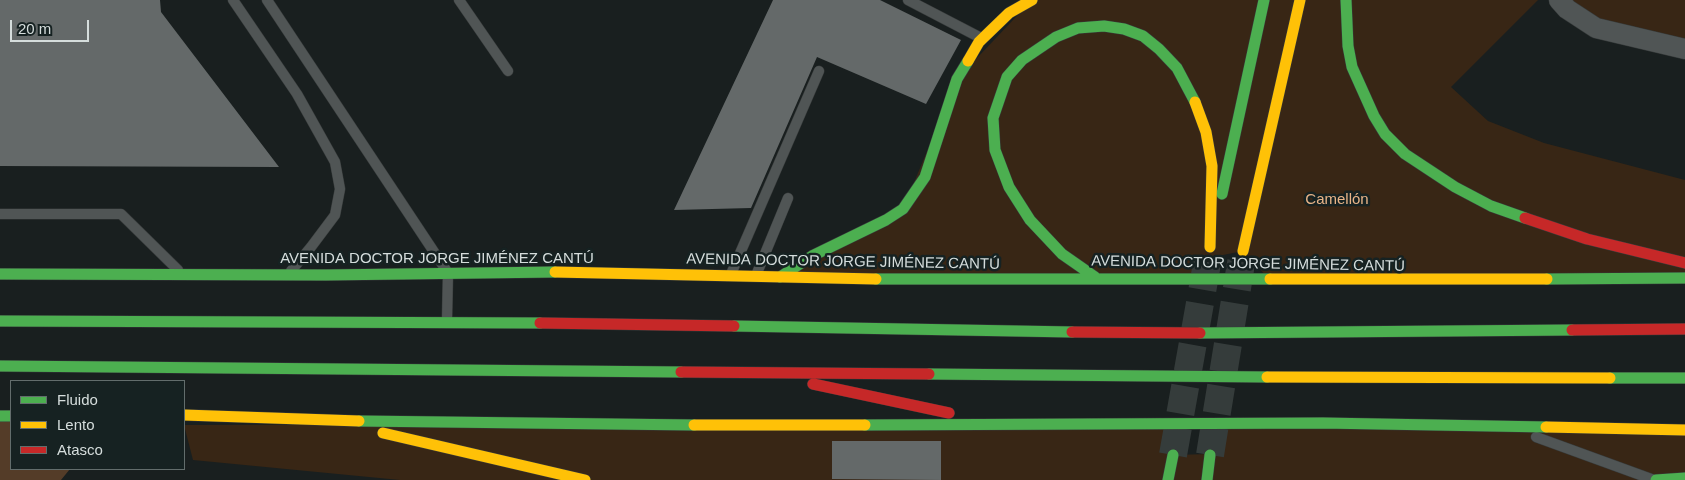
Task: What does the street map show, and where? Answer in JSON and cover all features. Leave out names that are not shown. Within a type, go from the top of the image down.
[{"type":"main road","points":[[780,276],[812,256],[886,220],[903,209],[925,177],[957,79],[982,39],[1009,13],[1032,0]]},
{"type":"main road","points":[[1095,277],[1062,254],[1030,220],[1009,187],[995,150],[993,118],[1007,77],[1022,60],[1039,47],[1056,37],[1078,28],[1104,26],[1124,29],[1144,36],[1160,49],[1177,68],[1191,91],[1206,132],[1212,166],[1209,252],[1264,0]]},
{"type":"main road","points":[[1243,251],[1300,0]]},
{"type":"main road","points":[[1346,0],[1348,46],[1352,67],[1384,134],[1405,154],[1448,183],[1491,206],[1587,240],[1685,263]]},
{"type":"main road","name":"AVENIDA DOCTOR JORGE JIMÉNEZ CANTÚ","points":[[0,274],[287,275],[582,272],[935,280],[1095,277],[1396,280],[1685,278]]},
{"type":"main road","points":[[0,321],[447,321],[1146,333],[1685,329]]},
{"type":"main road","points":[[0,366],[198,366],[1164,378],[1685,378]]},
{"type":"main road","points":[[758,372],[1000,424]]},
{"type":"main road","points":[[185,415],[331,421],[750,426],[1324,422],[1685,430]]},
{"type":"main road","points":[[331,421],[586,480]]},
{"type":"main road","points":[[1207,480],[1210,454]]},
{"type":"main road","points":[[1168,480],[1173,455]]},
{"type":"main road","points":[[1655,480],[1685,478]]},
{"type":"street","points":[[1559,0],[1566,9],[1596,28],[1685,49]]},
{"type":"lane","points":[[233,0],[297,94],[335,162],[340,189],[335,215],[287,275]]},
{"type":"lane","points":[[267,0],[448,273],[447,321]]},
{"type":"lane","points":[[459,0],[508,72]]},
{"type":"lane","points":[[908,0],[982,39]]},
{"type":"lane","points":[[730,276],[820,71]]},
{"type":"lane","points":[[756,276],[788,198]]},
{"type":"lane","points":[[0,214],[121,214],[183,274]]},
{"type":"lane","points":[[1502,425],[1655,480]]},
{"type":"green space","name":"Camellón","points":[[1032,0],[1538,0],[1451,87],[1488,121],[1544,143],[1685,180],[1685,278],[1269,279],[1243,251],[1208,258],[1186,279],[780,277],[903,209],[957,79]]},
{"type":"green space","points":[[1559,0],[1685,0],[1685,49],[1596,28]]},
{"type":"green space","points":[[1179,423],[1173,455],[1210,454],[1219,423],[1685,430],[1685,478],[1656,480],[400,480],[193,460],[185,425]]},
{"type":"shaded area","points":[[0,416],[10,416],[10,470],[69,470],[61,480],[0,480]]},
{"type":"building","points":[[0,0],[160,0],[161,12],[279,167],[0,166]]},
{"type":"building","points":[[773,0],[880,0],[961,40],[926,104],[817,57],[751,208],[674,210]]},
{"type":"building","points":[[832,441],[941,441],[941,480],[832,479]]},
{"type":"tunnel","points":[[1210,455],[1243,251]]},
{"type":"tunnel","points":[[1173,455],[1208,258]]},
{"type":"traffic: fast","points":[[1222,194],[1264,0]]},
{"type":"traffic: fast","points":[[1346,0],[1348,46],[1352,67],[1374,116],[1385,134],[1405,154],[1455,187],[1491,206],[1525,218]]},
{"type":"traffic: fast","points":[[1095,277],[1062,254],[1030,220],[1009,187],[995,150],[993,118],[1007,77],[1022,60],[1056,37],[1078,28],[1104,26],[1124,29],[1143,36],[1159,49],[1177,68],[1195,102]]},
{"type":"traffic: fast","points":[[780,277],[812,256],[886,220],[903,209],[925,177],[957,79],[968,61]]},
{"type":"traffic: fast","points":[[0,274],[326,275],[555,272]]},
{"type":"traffic: fast","points":[[1547,279],[1685,278]]},
{"type":"traffic: fast","points":[[876,279],[1270,279]]},
{"type":"traffic: fast","points":[[0,321],[540,323]]},
{"type":"traffic: fast","points":[[734,326],[1072,332]]},
{"type":"traffic: fast","points":[[1200,333],[1572,330]]},
{"type":"traffic: fast","points":[[0,366],[681,372]]},
{"type":"traffic: fast","points":[[929,374],[1267,377]]},
{"type":"traffic: fast","points":[[1610,378],[1685,378]]},
{"type":"traffic: fast","points":[[0,416],[10,416]]},
{"type":"traffic: fast","points":[[359,421],[694,425]]},
{"type":"traffic: fast","points":[[865,425],[1323,423],[1546,427]]},
{"type":"traffic: fast","points":[[1168,480],[1173,455]]},
{"type":"traffic: fast","points":[[1207,480],[1210,455]]},
{"type":"traffic: fast","points":[[1656,480],[1685,478]]},
{"type":"traffic: slow","points":[[968,61],[979,42],[1009,13],[1032,0]]},
{"type":"traffic: slow","points":[[1243,251],[1300,0]]},
{"type":"traffic: slow","points":[[1195,102],[1206,132],[1212,166],[1210,247]]},
{"type":"traffic: slow","points":[[555,272],[876,279]]},
{"type":"traffic: slow","points":[[1270,279],[1547,279]]},
{"type":"traffic: slow","points":[[1267,377],[1610,378]]},
{"type":"traffic: slow","points":[[185,415],[359,421]]},
{"type":"traffic: slow","points":[[694,425],[865,425]]},
{"type":"traffic: slow","points":[[1546,427],[1685,430]]},
{"type":"traffic: slow","points":[[383,433],[585,480]]},
{"type":"traffic: jam","points":[[1525,218],[1587,239],[1685,263]]},
{"type":"traffic: jam","points":[[540,323],[734,326]]},
{"type":"traffic: jam","points":[[1572,330],[1685,329]]},
{"type":"traffic: jam","points":[[1072,332],[1200,333]]},
{"type":"traffic: jam","points":[[681,372],[929,374]]},
{"type":"traffic: jam","points":[[813,384],[949,413]]}]
